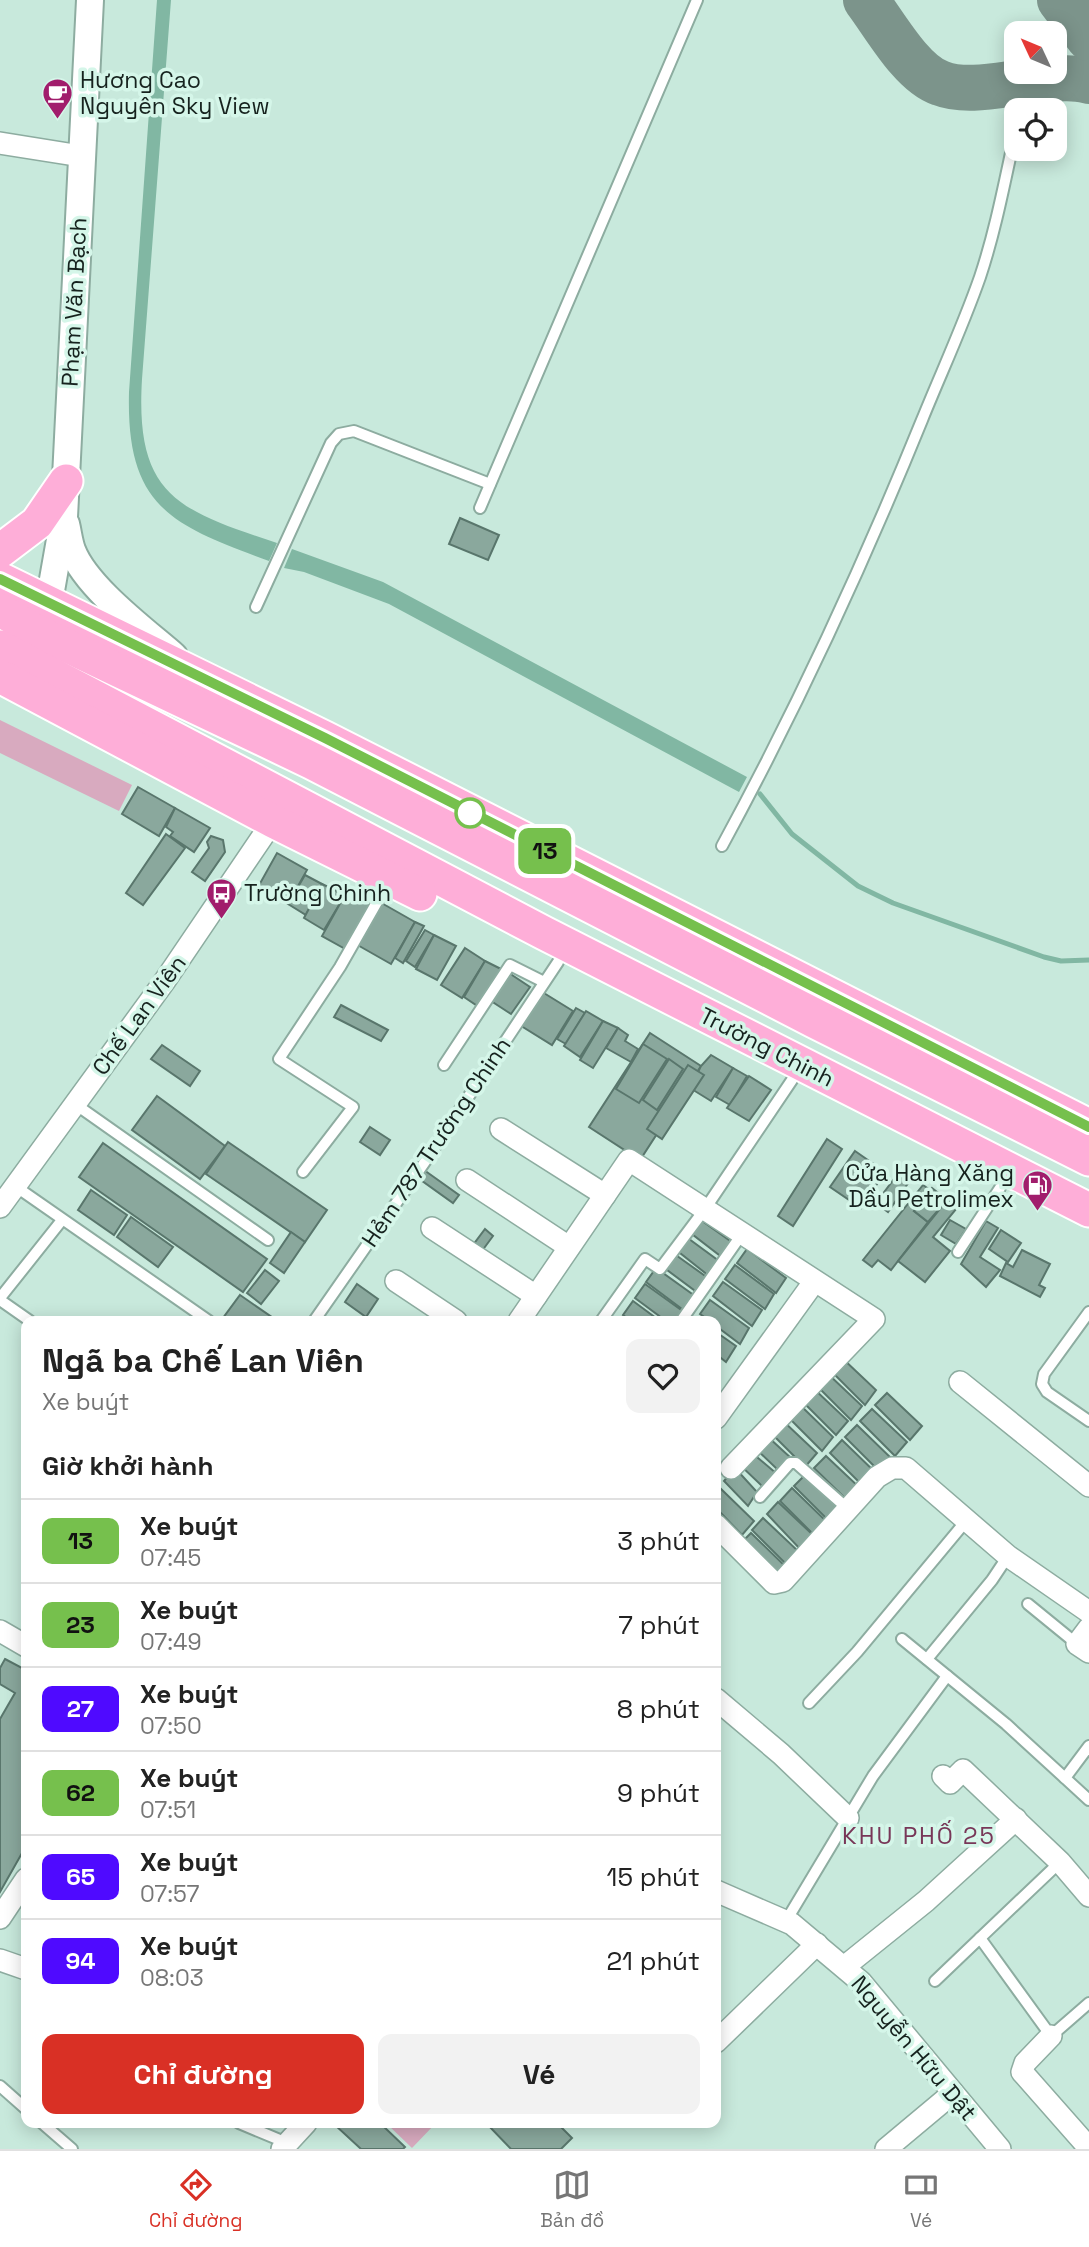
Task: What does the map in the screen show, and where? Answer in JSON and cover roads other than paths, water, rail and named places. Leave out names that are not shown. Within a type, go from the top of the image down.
[{"type":"main road","points":[[0,551],[37,523],[66,481]]},
{"type":"main road","name":"Trường Chinh","points":[[0,579],[43,617],[311,762],[1089,1159]]},
{"type":"main road","name":"Trường Chinh","points":[[0,610],[43,617],[197,675],[1089,1126]]},
{"type":"main road","points":[[7,674],[43,617]]},
{"type":"main road","name":"Trường Chinh","points":[[7,674],[273,821],[390,878],[551,972],[792,1080],[1089,1235]]},
{"type":"main road","name":"Trường Chinh","points":[[7,674],[544,933],[1089,1210]]},
{"type":"main road","points":[[912,1037],[935,1082]]},
{"type":"street","name":"Phạm Văn Bạch","points":[[43,617],[64,517],[90,0]]},
{"type":"street","points":[[0,143],[81,156]]},
{"type":"street","points":[[64,517],[73,551],[87,574],[116,605],[197,675]]},
{"type":"street","name":"Chế Lan Viên","points":[[0,1206],[164,982],[273,821]]},
{"type":"street","points":[[501,1129],[605,1195]]},
{"type":"street","points":[[522,1316],[629,1160],[874,1319],[731,1468]]},
{"type":"street","points":[[467,1180],[569,1247]]},
{"type":"street","points":[[432,1228],[536,1296]]},
{"type":"street","points":[[396,1281],[448,1316]]},
{"type":"street","points":[[721,1411],[814,1282]]},
{"type":"street","points":[[960,1382],[1089,1486]]},
{"type":"street","points":[[721,1530],[774,1583],[783,1581],[877,1477],[892,1468],[906,1468],[1009,1556],[1089,1612]]},
{"type":"street","points":[[0,1631],[21,1643]]},
{"type":"street","points":[[721,1703],[781,1754],[848,1818]]},
{"type":"street","points":[[943,1776],[950,1783],[963,1770],[1087,1887]]},
{"type":"street","points":[[844,1967],[926,1901],[1016,1819]]},
{"type":"street","points":[[0,1918],[21,1887]]},
{"type":"street","name":"Nguyễn Hữu Dật","points":[[721,1893],[786,1921],[861,1982],[999,2149]]},
{"type":"street","points":[[721,2037],[817,1944]]},
{"type":"street","points":[[0,1960],[21,1967]]},
{"type":"street","points":[[1051,2036],[1025,2063],[1022,2072],[1089,2148]]},
{"type":"street","points":[[886,2149],[953,2092]]},
{"type":"street","points":[[284,2146],[301,2128]]},
{"type":"lane","points":[[480,508],[697,0]]},
{"type":"lane","points":[[722,846],[846,597],[888,503],[980,277],[1009,161]]},
{"type":"lane","points":[[256,607],[331,443],[338,434],[354,431],[490,484]]},
{"type":"lane","points":[[303,1172],[353,1107],[279,1059],[340,967],[390,878]]},
{"type":"lane","points":[[444,1065],[510,965],[551,972]]},
{"type":"lane","name":"Hẻm 787 Trường Chinh","points":[[317,1316],[429,1156],[551,972]]},
{"type":"lane","points":[[605,1316],[645,1259],[660,1269],[705,1209],[792,1080]]},
{"type":"lane","points":[[75,1104],[268,1240]]},
{"type":"lane","points":[[15,1186],[193,1316]]},
{"type":"lane","points":[[958,1252],[1000,1188]]},
{"type":"lane","points":[[23,1316],[0,1299],[62,1220]]},
{"type":"lane","points":[[685,1316],[742,1234]]},
{"type":"lane","points":[[1089,1311],[1044,1374],[1042,1384],[1047,1392],[1089,1421]]},
{"type":"lane","points":[[760,1497],[790,1463],[796,1463],[848,1510]]},
{"type":"lane","points":[[809,1703],[857,1651],[966,1521]]},
{"type":"lane","points":[[927,1660],[1009,1556]]},
{"type":"lane","points":[[1028,1604],[1085,1641]]},
{"type":"lane","points":[[902,1639],[1006,1724],[1089,1800]]},
{"type":"lane","points":[[786,1921],[873,1776],[947,1676]]},
{"type":"lane","points":[[1065,1778],[1089,1746]]},
{"type":"lane","points":[[935,1981],[1060,1862]]},
{"type":"lane","points":[[980,1938],[1051,2036],[1089,2003]]},
{"type":"lane","points":[[0,2086],[21,2105]]},
{"type":"lane","points":[[48,2128],[72,2149]]},
{"type":"lane","points":[[249,2128],[284,2146]]},
{"type":"waterway","points":[[760,794],[792,834],[858,886],[893,903],[1044,957],[1061,961],[1089,960]]},
{"type":"place","name":"Hương Cao Nguyên Sky View","points":[[57,120]]},
{"type":"place","name":"Trường Chinh","points":[[221,920]]},
{"type":"place","name":"Cửa Hàng Xăng Dầu Petrolimex","points":[[1037,1213]]},
{"type":"district","name":"KHU PHỐ 25","points":[[919,1835]]}]
